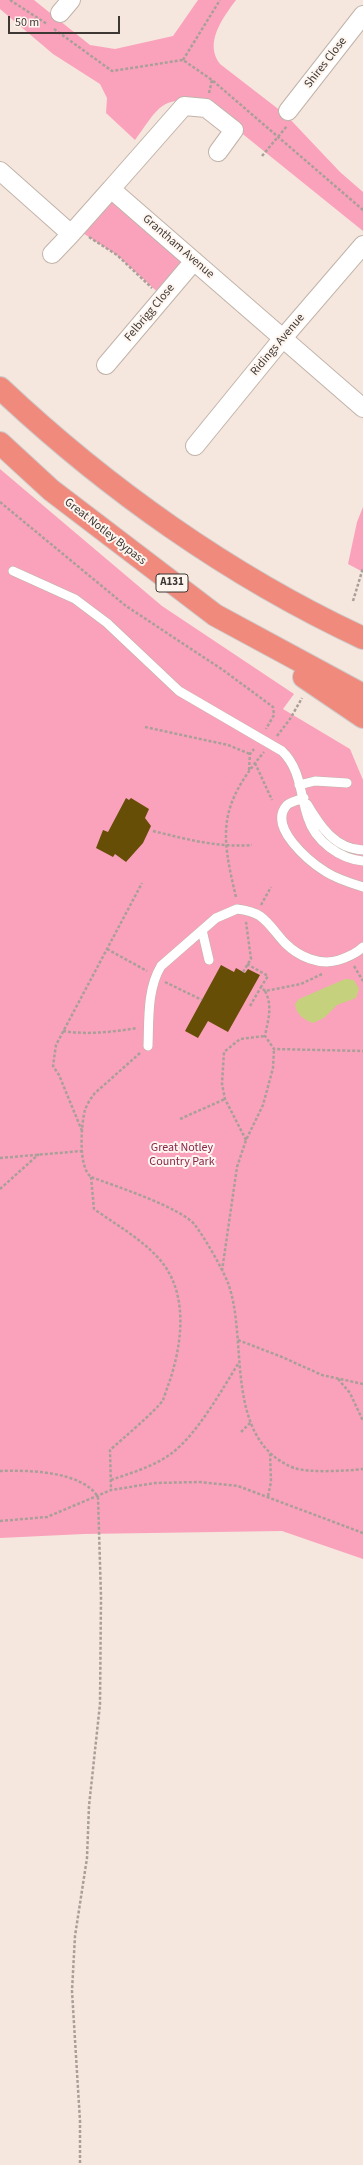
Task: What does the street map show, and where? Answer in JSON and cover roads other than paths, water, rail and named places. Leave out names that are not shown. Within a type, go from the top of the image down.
[{"type":"highway","points":[[0,388],[58,439],[152,514],[241,572],[328,622],[363,638]]},
{"type":"highway","name":"Great Notley Bypass","points":[[0,443],[51,490],[215,615],[363,695]]},
{"type":"highway","points":[[215,615],[363,717]]},
{"type":"street","name":"Shires Close","points":[[289,117],[363,16]]},
{"type":"street","points":[[52,254],[184,106],[206,108],[234,130],[218,152]]},
{"type":"street","points":[[0,171],[73,231]]},
{"type":"street","name":"Grantham Avenue","points":[[111,189],[363,408]]},
{"type":"street","name":"Ridings Avenue","points":[[195,446],[283,338],[363,245]]},
{"type":"street","name":"Felbrigg Close","points":[[106,364],[194,261]]},
{"type":"lane","points":[[13,571],[75,599],[107,623],[179,691],[261,737],[282,751],[292,760],[304,798],[321,828],[333,839],[352,850],[363,850]]},
{"type":"lane","points":[[299,785],[315,781],[347,783]]},
{"type":"lane","points":[[304,798],[308,819],[326,846],[342,855],[363,860]]},
{"type":"lane","points":[[304,798],[287,805],[283,815],[282,823],[296,847],[307,859],[326,873],[363,887]]},
{"type":"lane","points":[[148,1046],[150,1004],[156,975],[161,966],[216,918],[237,909],[258,915],[286,944],[318,962],[330,963],[349,957],[363,947]]},
{"type":"lane","points":[[202,930],[209,960]]},
{"type":"park label","name":"Great Notley Country Park","points":[[182,1155]]}]
